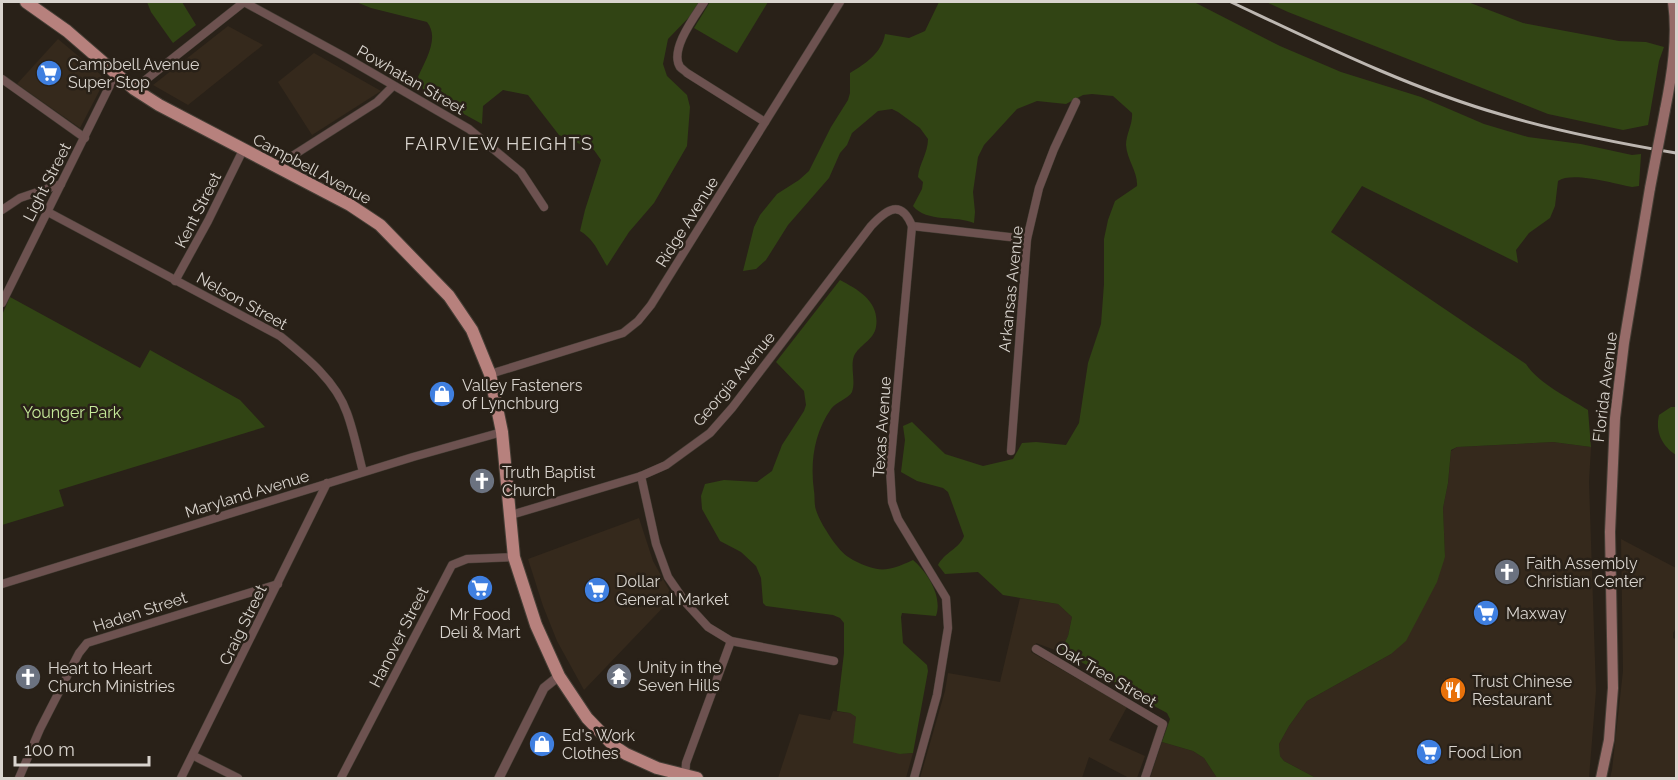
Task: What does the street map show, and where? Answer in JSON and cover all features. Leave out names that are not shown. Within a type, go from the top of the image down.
[{"type":"main road","name":"Campbell Avenue","points":[[26,2],[67,31],[134,89],[159,105],[350,205],[380,225],[448,296],[472,330],[490,374],[502,432],[514,557],[536,625],[559,676],[587,718],[614,746],[641,762],[689,778]]},
{"type":"main road","name":"Florida Avenue","points":[[1601,778],[1609,740],[1613,688],[1610,532],[1615,418],[1624,343],[1669,88],[1675,39],[1675,6]]},
{"type":"street","points":[[134,89],[244,2]]},
{"type":"street","name":"Powhatan Street","points":[[244,2],[469,129],[521,172],[544,207]]},
{"type":"street","points":[[704,2],[680,43],[676,55],[679,66],[765,122]]},
{"type":"street","name":"Ridge Avenue","points":[[490,374],[623,333],[638,321],[651,304],[840,2]]},
{"type":"street","name":"Light Street","points":[[2,303],[117,73]]},
{"type":"street","points":[[2,79],[85,138]]},
{"type":"street","points":[[275,167],[377,102],[393,86]]},
{"type":"street","name":"Arkansas Avenue","points":[[1011,451],[1027,239],[1039,188],[1076,102]]},
{"type":"street","name":"Kent Street","points":[[175,281],[243,150]]},
{"type":"street","points":[[2,210],[20,198],[61,184]]},
{"type":"street","name":"Georgia Avenue","points":[[511,515],[641,476],[666,465],[710,433],[732,408],[871,226],[888,212],[898,209],[908,215],[912,226]]},
{"type":"street","name":"Nelson Street","points":[[46,211],[280,336],[306,357],[335,389],[347,412],[363,472]]},
{"type":"street","points":[[912,226],[1027,239]]},
{"type":"street","name":"Texas Avenue","points":[[912,226],[890,469],[892,502],[898,519],[946,598],[948,628],[937,695],[914,778]]},
{"type":"street","name":"Maryland Avenue","points":[[2,584],[363,472],[502,432]]},
{"type":"street","points":[[641,476],[656,544],[668,577],[686,603],[708,627],[731,641],[834,661]]},
{"type":"street","name":"Craig Street","points":[[181,778],[194,756],[327,483]]},
{"type":"street","name":"Hanover Street","points":[[341,778],[452,565],[467,559],[514,557]]},
{"type":"street","name":"Haden Street","points":[[19,778],[40,729],[79,653],[87,643],[278,584]]},
{"type":"street","points":[[689,778],[687,763],[731,641]]},
{"type":"street","name":"Oak Tree Street","points":[[1036,649],[1163,724],[1145,778]]},
{"type":"street","points":[[499,778],[544,688],[559,676]]},
{"type":"street","points":[[194,756],[238,778]]},
{"type":"shaded area","points":[[228,26],[263,45],[188,105],[153,85]]},
{"type":"shaded area","points":[[58,39],[105,80],[80,128],[17,84]]},
{"type":"shaded area","points":[[314,53],[381,91],[312,135],[278,82]]},
{"type":"shaded area","points":[[1553,442],[1591,447],[1589,482],[1596,691],[1589,778],[1316,778],[1284,761],[1280,756],[1279,744],[1307,701],[1391,654],[1445,557],[1443,508],[1451,451],[1457,447]]},
{"type":"shaded area","points":[[639,518],[653,561],[673,597],[584,690],[557,641],[528,559]]},
{"type":"shaded area","points":[[1621,539],[1676,568],[1676,628],[1673,638],[1676,639],[1676,778],[1610,778],[1623,671]]},
{"type":"shaded area","points":[[1020,598],[1058,604],[1072,617],[1068,636],[1062,648],[1055,650],[1036,643],[1031,652],[1127,707],[1109,740],[1145,756],[1137,778],[1129,778],[1089,757],[1082,778],[920,778],[948,673],[1000,682]]},
{"type":"shaded area","points":[[833,711],[850,713],[900,754],[913,753],[906,778],[778,778],[799,714],[830,720]]},
{"type":"shaded area","points":[[1162,742],[1193,751],[1204,758],[1217,778],[1150,778]]},
{"type":"green space","points":[[147,2],[182,2],[196,25],[173,43],[151,12]]},
{"type":"green space","points":[[356,2],[700,2],[695,11],[668,39],[663,64],[667,76],[687,95],[690,107],[687,146],[654,203],[629,232],[607,266],[593,242],[580,231],[601,160],[594,150],[559,135],[528,95],[503,90],[483,106],[482,124],[433,97],[423,89],[418,77],[432,42],[431,28],[427,22]]},
{"type":"green space","points":[[710,2],[768,2],[737,53],[694,28]]},
{"type":"green space","points":[[939,2],[1194,2],[1280,46],[1341,72],[1421,97],[1484,124],[1528,137],[1581,144],[1632,155],[1641,154],[1639,186],[1632,187],[1573,177],[1558,181],[1555,206],[1550,218],[1529,233],[1516,250],[1518,263],[1362,186],[1331,232],[1526,364],[1546,384],[1588,410],[1591,447],[1553,442],[1457,447],[1451,450],[1443,508],[1445,557],[1437,582],[1406,641],[1391,654],[1307,701],[1279,744],[1280,756],[1284,761],[1316,778],[1217,778],[1204,758],[1193,751],[1162,742],[1170,719],[1167,713],[1066,654],[1062,648],[1068,636],[1072,617],[1058,604],[1003,595],[978,572],[945,574],[938,565],[964,536],[948,492],[943,488],[917,481],[901,472],[905,440],[903,426],[912,422],[945,454],[983,466],[1013,459],[1022,443],[1066,445],[1079,423],[1088,363],[1101,324],[1104,239],[1108,220],[1115,201],[1137,186],[1126,145],[1132,113],[1113,96],[1083,95],[1066,104],[1037,101],[1017,109],[984,145],[978,157],[973,192],[974,223],[926,215],[913,206],[922,189],[923,182],[918,177],[928,139],[920,128],[898,112],[892,109],[878,111],[852,133],[829,178],[788,225],[766,260],[756,269],[743,271],[754,227],[760,215],[777,194],[809,171],[831,127],[848,100],[850,73],[877,52],[885,34],[909,38],[925,31]]},
{"type":"green space","points":[[1266,2],[1468,2],[1523,23],[1619,41],[1646,42],[1664,47],[1659,61],[1648,125],[1623,130],[1548,114]]},
{"type":"green space","points":[[840,280],[867,298],[875,311],[876,327],[875,332],[854,356],[852,392],[831,409],[817,438],[813,459],[815,505],[826,530],[847,556],[877,569],[889,569],[913,560],[932,585],[937,600],[936,616],[902,613],[901,617],[903,643],[927,665],[928,671],[913,753],[900,754],[853,743],[856,717],[850,713],[837,711],[844,653],[844,623],[833,615],[766,606],[763,603],[761,578],[756,566],[741,552],[720,541],[702,509],[701,496],[705,484],[724,480],[757,482],[772,471],[782,445],[806,405],[804,391],[776,362]]},
{"type":"green space","name":"Younger Park","points":[[10,297],[140,368],[150,350],[240,400],[265,427],[59,490],[64,506],[2,525],[2,315]]},
{"type":"green space","points":[[1671,407],[1676,407],[1676,455],[1663,443],[1658,427],[1659,415]]},
{"type":"railway","points":[[1231,2],[1399,79],[1468,104],[1567,132],[1676,153]]},
{"type":"place","name":"Campbell Avenue Super Stop","points":[[49,73]]},
{"type":"place","name":"Valley Fasteners of Lynchburg","points":[[442,394]]},
{"type":"place","name":"Truth Baptist Church","points":[[482,481]]},
{"type":"place","name":"Faith Assembly Christian Center","points":[[1507,572]]},
{"type":"place","name":"Mr Food Deli & Mart","points":[[480,588]]},
{"type":"place","name":"Dollar General Market","points":[[597,590]]},
{"type":"place","name":"Maxway","points":[[1486,613]]},
{"type":"place","name":"Unity in the Seven Hills","points":[[619,676]]},
{"type":"place","name":"Heart to Heart Church Ministries","points":[[28,677]]},
{"type":"place","name":"Trust Chinese Restaurant","points":[[1453,690]]},
{"type":"place","name":"Ed's Work Clothes","points":[[542,744]]},
{"type":"place","name":"Food Lion","points":[[1429,752]]},
{"type":"district","name":"FAIRVIEW HEIGHTS","points":[[499,143]]}]
